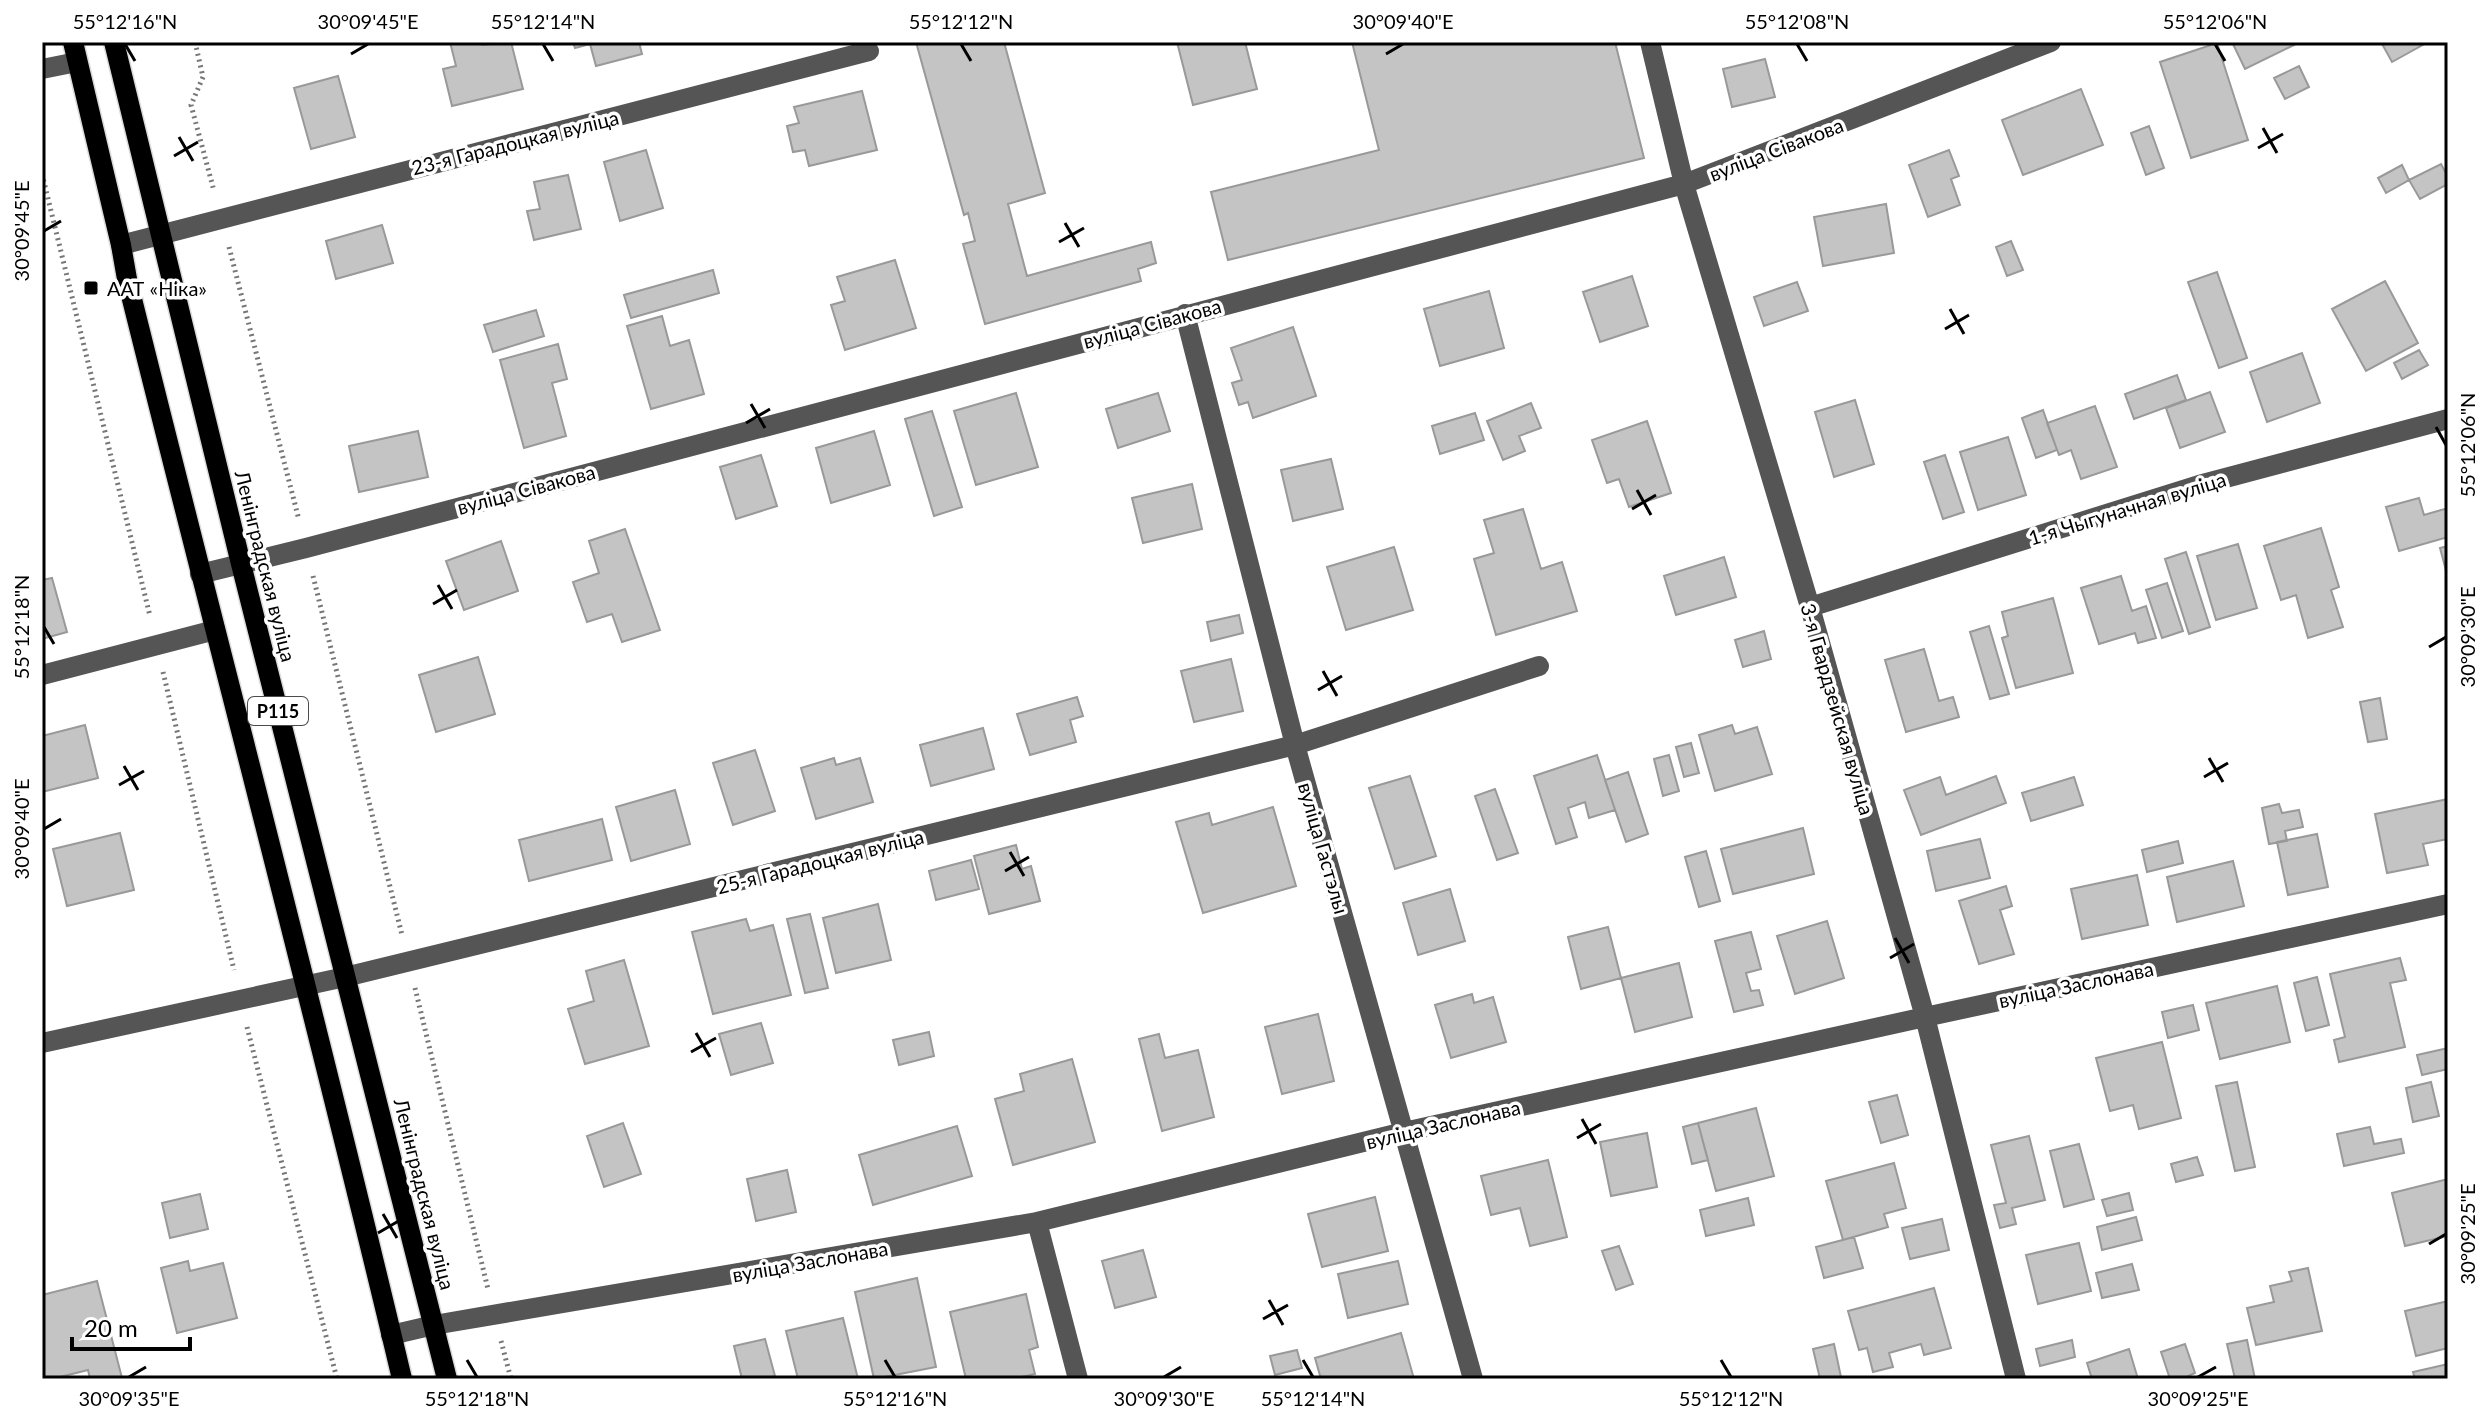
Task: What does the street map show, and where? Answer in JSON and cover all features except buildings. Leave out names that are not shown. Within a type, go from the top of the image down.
[{"type":"main road","name":"Ленінградская вуліца","points":[[114,42],[241,564],[447,1379]]},
{"type":"main road","name":"Р115","points":[[75,52],[127,279],[402,1379]]},
{"type":"street","name":"3-я Гвардзейская вуліца","points":[[1650,42],[1684,184],[1810,607],[1925,1017],[2016,1379]]},
{"type":"street","name":"вуліца Сівакова","points":[[200,574],[1684,184],[2051,42]]},
{"type":"street","name":"23-я Гарадоцкая вуліца","points":[[121,245],[869,51]]},
{"type":"street","points":[[42,69],[75,52]]},
{"type":"street","name":"вуліца Гастэлы","points":[[1185,314],[1295,745],[1473,1379]]},
{"type":"street","name":"1-я Чыгуначная вуліца","points":[[1810,607],[2199,485],[2448,419]]},
{"type":"street","points":[[42,675],[215,630]]},
{"type":"street","name":"25-я Гарадоцкая вуліца","points":[[42,1043],[409,962],[1295,745],[1539,666]]},
{"type":"street","name":"вуліца Заслонава","points":[[391,1335],[434,1325],[1037,1222],[1404,1132],[1925,1017],[2446,911]]},
{"type":"street","points":[[1037,1222],[1078,1379]]},
{"type":"path","points":[[195,42],[203,77],[191,105],[306,548],[511,1379]]},
{"type":"path","points":[[42,174],[240,1000],[337,1379]]},
{"type":"place","name":"ААТ «Ніка»","points":[[91,288]]}]
